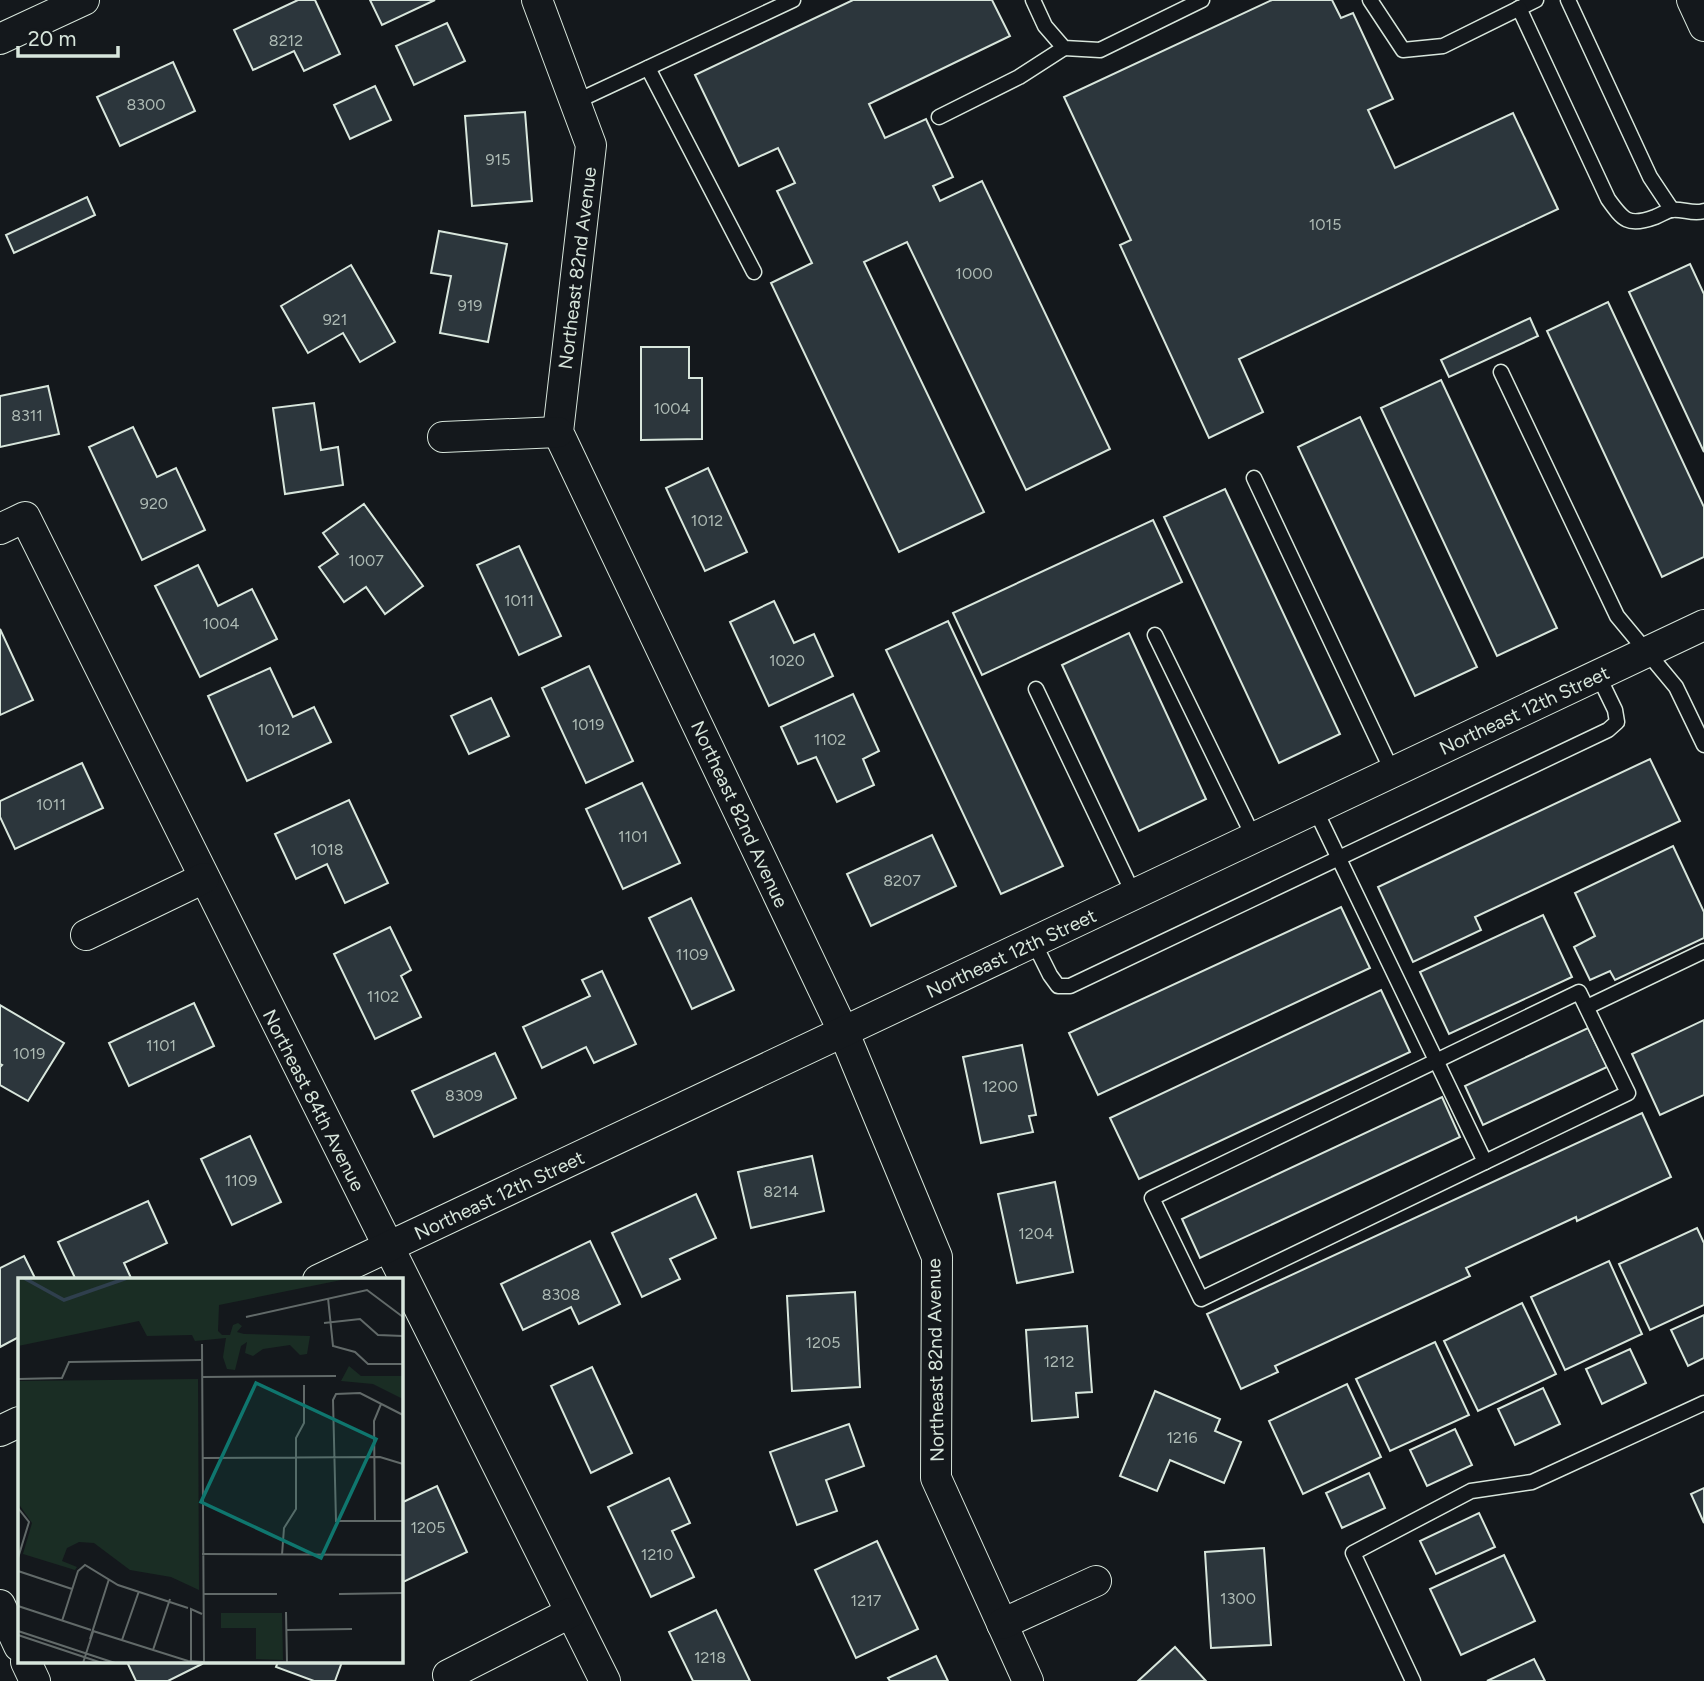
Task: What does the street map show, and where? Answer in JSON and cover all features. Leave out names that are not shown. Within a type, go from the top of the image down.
[{"type":"street","points":[[0,40],[84,0]]},
{"type":"street","name":"Northeast 82nd Avenue","points":[[537,0],[591,145],[558,432],[844,1033],[937,1257],[936,1478],[1028,1681]]},
{"type":"street","points":[[1692,0],[1704,26]]},
{"type":"street","points":[[443,437],[558,432]]},
{"type":"street","name":"Northeast 84th Avenue","points":[[12,523],[204,878],[605,1681]]},
{"type":"street","name":"Northeast 12th Street","points":[[322,1278],[1704,625]]},
{"type":"street","points":[[86,935],[204,878]]},
{"type":"street","points":[[0,1431],[18,1422]]},
{"type":"street","points":[[1002,1624],[1096,1581]]},
{"type":"street","points":[[0,1605],[18,1644]]},
{"type":"street","points":[[448,1675],[570,1613]]},
{"type":"street","points":[[27,1664],[35,1681]]},
{"type":"lane","points":[[575,102],[793,0]]},
{"type":"lane","points":[[1033,0],[1045,26],[1064,48]]},
{"type":"lane","points":[[939,117],[1019,77],[1064,48],[1100,50],[1202,0]]},
{"type":"lane","points":[[1370,0],[1403,50],[1443,46],[1536,0]]},
{"type":"lane","points":[[1569,0],[1650,177],[1672,210]]},
{"type":"lane","points":[[1520,8],[1608,200],[1619,214],[1627,221],[1643,222],[1672,210],[1699,213],[1704,211]]},
{"type":"lane","points":[[648,68],[754,272]]},
{"type":"lane","points":[[1501,372],[1617,616],[1676,687],[1704,745]]},
{"type":"lane","points":[[1254,478],[1393,773]]},
{"type":"lane","points":[[1155,635],[1254,838]]},
{"type":"lane","points":[[1034,943],[1058,986],[1070,986],[1608,730],[1617,722],[1615,710],[1598,675]]},
{"type":"lane","points":[[1036,689],[1134,895]]},
{"type":"lane","points":[[1315,809],[1485,1162]]},
{"type":"lane","points":[[1587,1007],[1704,951]]},
{"type":"lane","points":[[1579,992],[1587,1007],[1628,1093],[1201,1299],[1152,1198],[1579,992]]},
{"type":"lane","points":[[1413,1681],[1353,1553],[1471,1490],[1532,1482],[1704,1402]]},
{"type":"building","points":[[298,0],[315,0],[340,54],[304,71],[294,51],[253,70],[234,30]]},
{"type":"building","points":[[370,0],[435,0],[382,25]]},
{"type":"building","points":[[853,0],[992,0],[1010,36],[869,104],[885,138],[926,119],[953,177],[933,186],[940,201],[982,181],[1110,449],[1026,490],[907,242],[864,262],[984,512],[899,552],[771,283],[812,263],[777,191],[795,183],[778,148],[739,166],[695,75]]},
{"type":"building","points":[[1272,0],[1332,0],[1341,18],[1353,13],[1393,99],[1368,110],[1395,168],[1513,113],[1558,209],[1239,359],[1263,412],[1209,438],[1120,245],[1131,240],[1064,97]]},
{"type":"building","points":[[447,23],[465,61],[414,85],[396,46]]},
{"type":"building","points":[[173,62],[195,111],[120,146],[97,97]]},
{"type":"building","points":[[375,86],[391,120],[350,139],[334,105]]},
{"type":"building","points":[[525,112],[532,201],[472,206],[465,116]]},
{"type":"building","points":[[87,197],[95,215],[14,253],[6,235]]},
{"type":"building","points":[[439,231],[507,244],[488,342],[440,333],[451,276],[431,273]]},
{"type":"building","points":[[1690,264],[1704,294],[1704,452],[1629,292]]},
{"type":"building","points":[[351,265],[395,342],[360,362],[343,333],[308,353],[281,306]]},
{"type":"building","points":[[1608,302],[1704,507],[1704,557],[1662,577],[1547,331]]},
{"type":"building","points":[[1530,318],[1538,336],[1449,377],[1441,360]]},
{"type":"building","points":[[641,347],[689,347],[689,378],[702,378],[702,439],[641,440]]},
{"type":"building","points":[[1441,380],[1557,628],[1497,656],[1381,408]]},
{"type":"building","points":[[48,386],[59,434],[0,447],[0,396]]},
{"type":"building","points":[[314,403],[321,450],[338,447],[343,485],[285,494],[273,408]]},
{"type":"building","points":[[1360,417],[1477,667],[1415,696],[1298,447]]},
{"type":"building","points":[[133,427],[157,477],[176,468],[205,530],[142,560],[89,447]]},
{"type":"building","points":[[708,468],[747,552],[705,571],[666,488]]},
{"type":"building","points":[[1225,489],[1340,734],[1279,763],[1164,517]]},
{"type":"building","points":[[364,504],[423,586],[385,614],[366,587],[344,602],[319,567],[338,554],[323,533]]},
{"type":"building","points":[[1153,520],[1182,582],[982,675],[953,613]]},
{"type":"building","points":[[519,546],[561,636],[519,655],[477,565]]},
{"type":"building","points":[[198,565],[218,606],[252,589],[277,639],[200,677],[155,586]]},
{"type":"building","points":[[774,601],[794,643],[814,634],[833,676],[769,706],[730,622]]},
{"type":"building","points":[[948,621],[1063,866],[1001,894],[886,650]]},
{"type":"building","points":[[0,629],[33,700],[0,715]]},
{"type":"building","points":[[1129,633],[1206,799],[1139,831],[1062,665]]},
{"type":"building","points":[[589,666],[633,761],[586,783],[542,688]]},
{"type":"building","points":[[270,668],[293,717],[314,707],[331,742],[247,781],[208,696]]},
{"type":"building","points":[[853,694],[879,751],[863,759],[874,785],[837,802],[816,757],[798,764],[781,727]]},
{"type":"building","points":[[491,698],[509,736],[469,754],[451,716]]},
{"type":"building","points":[[1650,759],[1680,821],[1475,917],[1481,930],[1413,962],[1378,887]]},
{"type":"building","points":[[82,763],[103,808],[15,849],[0,817],[0,801]]},
{"type":"building","points":[[642,783],[680,863],[623,889],[586,809]]},
{"type":"building","points":[[349,800],[388,883],[345,903],[327,864],[296,879],[275,834]]},
{"type":"building","points":[[932,835],[956,886],[871,926],[847,874]]},
{"type":"building","points":[[1673,846],[1704,912],[1704,938],[1615,980],[1610,971],[1590,980],[1574,947],[1595,936],[1575,893]]},
{"type":"building","points":[[691,898],[734,990],[692,1009],[649,918]]},
{"type":"building","points":[[1341,907],[1370,968],[1098,1095],[1069,1033]]},
{"type":"building","points":[[1543,915],[1572,977],[1449,1034],[1420,972]]},
{"type":"building","points":[[390,927],[411,970],[401,976],[421,1017],[375,1039],[334,954]]},
{"type":"building","points":[[602,971],[636,1044],[594,1063],[586,1047],[542,1068],[523,1027],[590,996],[582,980]]},
{"type":"building","points":[[1381,990],[1410,1052],[1139,1179],[1110,1118]]},
{"type":"building","points":[[194,1003],[214,1046],[129,1086],[109,1043]]},
{"type":"building","points":[[0,1005],[64,1043],[28,1101],[0,1085]]},
{"type":"building","points":[[1704,1020],[1704,1095],[1660,1115],[1632,1054]]},
{"type":"building","points":[[1588,1028],[1607,1067],[1483,1125],[1465,1086]]},
{"type":"building","points":[[1022,1045],[1036,1115],[1029,1116],[1033,1132],[981,1143],[963,1057]]},
{"type":"building","points":[[495,1053],[516,1098],[434,1137],[412,1091]]},
{"type":"building","points":[[1442,1097],[1460,1137],[1200,1258],[1182,1219]]},
{"type":"building","points":[[1642,1113],[1671,1177],[1466,1268],[1470,1276],[1275,1366],[1278,1372],[1241,1389],[1207,1314]]},
{"type":"building","points":[[250,1136],[281,1202],[232,1225],[201,1159]]},
{"type":"building","points":[[812,1156],[824,1211],[751,1228],[738,1172]]},
{"type":"building","points":[[1055,1182],[1073,1272],[1017,1283],[998,1194]]},
{"type":"building","points":[[696,1194],[716,1238],[670,1259],[680,1279],[642,1297],[612,1233]]},
{"type":"building","points":[[148,1201],[167,1243],[124,1263],[131,1278],[75,1278],[58,1242]]},
{"type":"building","points":[[1697,1228],[1704,1243],[1704,1305],[1650,1330],[1619,1264]]},
{"type":"building","points":[[590,1241],[620,1304],[579,1324],[571,1307],[523,1330],[501,1284]]},
{"type":"building","points":[[24,1256],[35,1278],[18,1278],[18,1338],[0,1347],[0,1268]]},
{"type":"building","points":[[1609,1261],[1642,1334],[1565,1370],[1531,1297]]},
{"type":"building","points":[[855,1292],[860,1387],[792,1391],[787,1296]]},
{"type":"building","points":[[1522,1303],[1556,1374],[1478,1411],[1444,1341]]},
{"type":"building","points":[[1704,1315],[1704,1358],[1688,1366],[1671,1330]]},
{"type":"building","points":[[1087,1326],[1092,1392],[1076,1393],[1078,1417],[1032,1421],[1026,1330]]},
{"type":"building","points":[[1435,1342],[1469,1415],[1390,1451],[1356,1379]]},
{"type":"building","points":[[1630,1349],[1646,1383],[1602,1404],[1586,1369]]},
{"type":"building","points":[[592,1367],[632,1453],[591,1473],[551,1386]]},
{"type":"building","points":[[1347,1384],[1381,1457],[1303,1494],[1269,1421]]},
{"type":"building","points":[[1543,1388],[1560,1424],[1515,1445],[1498,1409]]},
{"type":"building","points":[[1155,1391],[1220,1419],[1215,1431],[1241,1442],[1224,1483],[1170,1460],[1157,1491],[1120,1476]]},
{"type":"building","points":[[849,1424],[864,1466],[826,1480],[837,1511],[797,1525],[770,1452]]},
{"type":"building","points":[[1455,1429],[1472,1465],[1427,1486],[1410,1450]]},
{"type":"building","points":[[1369,1473],[1385,1508],[1342,1528],[1326,1493]]},
{"type":"building","points":[[669,1478],[690,1523],[672,1531],[694,1577],[651,1597],[608,1507]]},
{"type":"building","points":[[437,1486],[467,1552],[402,1583],[402,1503]]},
{"type":"building","points":[[1704,1488],[1704,1523],[1691,1494]]},
{"type":"building","points":[[1479,1513],[1495,1547],[1436,1574],[1420,1541]]},
{"type":"building","points":[[877,1541],[918,1629],[856,1658],[815,1570]]},
{"type":"building","points":[[1264,1548],[1271,1645],[1211,1648],[1205,1552]]},
{"type":"building","points":[[1504,1555],[1535,1621],[1461,1655],[1430,1589]]},
{"type":"building","points":[[716,1610],[750,1681],[693,1681],[669,1632]]},
{"type":"building","points":[[1175,1647],[1206,1681],[1138,1681]]},
{"type":"building","points":[[936,1656],[948,1681],[890,1681],[888,1678]]},
{"type":"building","points":[[1534,1659],[1545,1681],[1487,1681]]},
{"type":"building","points":[[128,1664],[202,1664],[168,1681],[136,1681]]},
{"type":"building","points":[[277,1664],[341,1664],[335,1681],[314,1681],[276,1667]]}]
